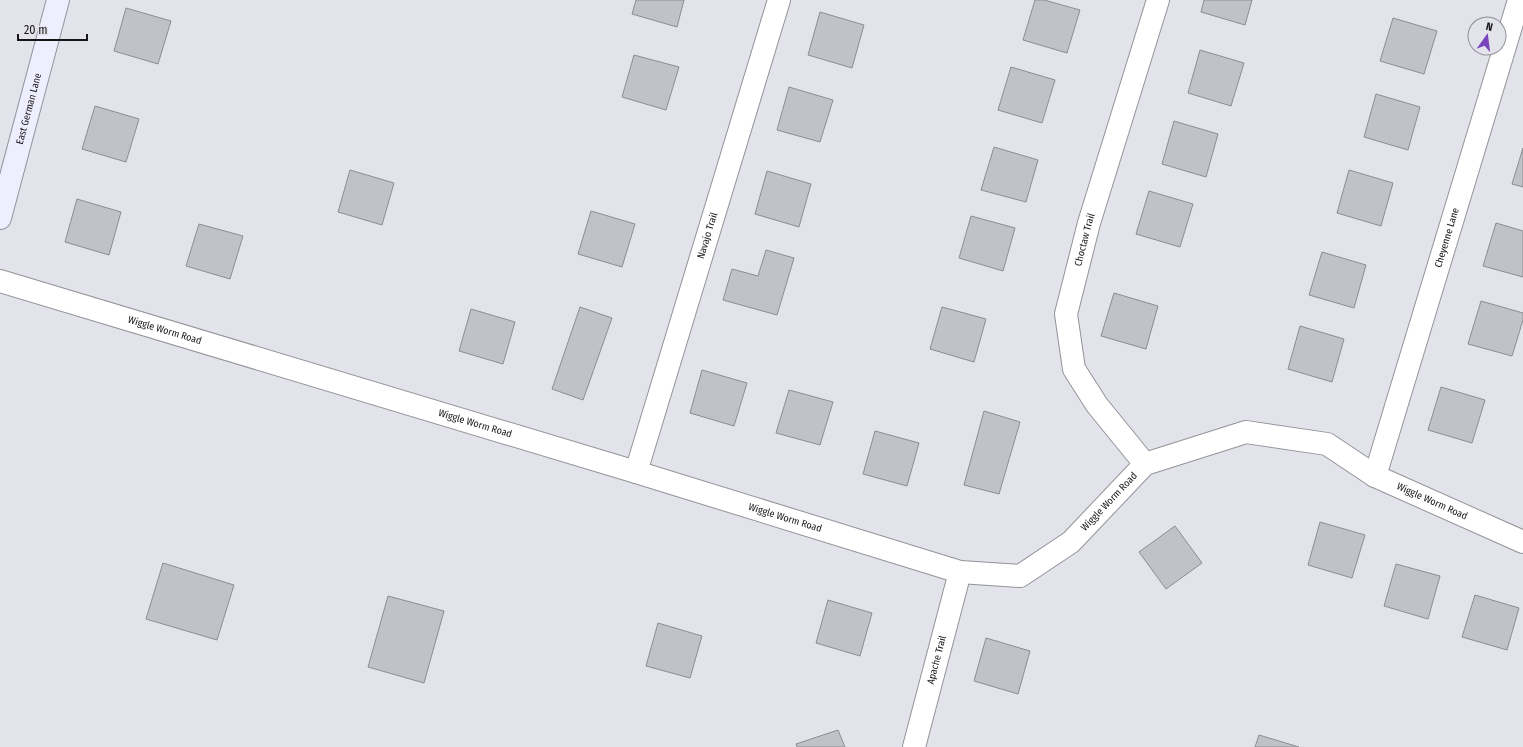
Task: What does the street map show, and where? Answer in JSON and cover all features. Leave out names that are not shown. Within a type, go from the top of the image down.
[{"type":"street","name":"East German Lane","points":[[0,218],[58,0]]},
{"type":"street","name":"Navajo Trail","points":[[636,472],[779,0]]},
{"type":"street","name":"Choctaw Trail","points":[[1146,464],[1097,405],[1074,369],[1066,314],[1089,223],[1158,0]]},
{"type":"street","name":"Cheyenne Lane","points":[[1375,476],[1519,0]]},
{"type":"street","name":"Wiggle Worm Road","points":[[0,282],[636,472],[960,572],[1020,576],[1071,542],[1146,464],[1246,432],[1327,444],[1375,476],[1523,542]]},
{"type":"street","name":"Apache Trail","points":[[914,747],[960,572]]},
{"type":"building","points":[[636,0],[684,0],[677,27],[632,14]]},
{"type":"building","points":[[1035,0],[1044,0],[1080,10],[1067,53],[1023,40]]},
{"type":"building","points":[[1204,0],[1252,0],[1245,25],[1201,12]]},
{"type":"building","points":[[126,8],[171,21],[158,64],[114,51]]},
{"type":"building","points":[[820,12],[864,25],[852,68],[808,55]]},
{"type":"building","points":[[1393,18],[1437,31],[1424,74],[1380,61]]},
{"type":"building","points":[[1200,50],[1244,63],[1231,106],[1188,93]]},
{"type":"building","points":[[634,55],[679,67],[666,110],[622,97]]},
{"type":"building","points":[[1011,67],[1055,80],[1042,123],[998,110]]},
{"type":"building","points":[[789,87],[833,100],[820,142],[777,130]]},
{"type":"building","points":[[1376,94],[1420,107],[1408,150],[1364,137]]},
{"type":"building","points":[[95,106],[139,119],[126,162],[82,149]]},
{"type":"building","points":[[1174,121],[1218,134],[1206,177],[1162,164]]},
{"type":"building","points":[[994,147],[1038,160],[1026,202],[981,190]]},
{"type":"building","points":[[1523,148],[1523,187],[1512,184]]},
{"type":"building","points":[[350,170],[394,183],[382,225],[338,212]]},
{"type":"building","points":[[1349,170],[1393,183],[1381,226],[1337,213]]},
{"type":"building","points":[[767,171],[811,184],[799,227],[755,214]]},
{"type":"building","points":[[1149,191],[1193,204],[1180,247],[1136,234]]},
{"type":"building","points":[[77,199],[121,212],[109,255],[65,242]]},
{"type":"building","points":[[591,211],[635,224],[622,267],[578,254]]},
{"type":"building","points":[[971,216],[1015,228],[1003,271],[959,258]]},
{"type":"building","points":[[1496,223],[1523,231],[1523,277],[1483,266]]},
{"type":"building","points":[[199,224],[243,236],[230,279],[186,266]]},
{"type":"building","points":[[766,250],[794,258],[777,315],[723,300],[732,269],[758,276]]},
{"type":"building","points":[[1322,252],[1366,265],[1354,308],[1309,295]]},
{"type":"building","points":[[1114,293],[1158,306],[1146,349],[1101,336]]},
{"type":"building","points":[[1481,301],[1523,313],[1523,320],[1512,356],[1468,344]]},
{"type":"building","points":[[580,307],[612,318],[583,400],[552,389]]},
{"type":"building","points":[[942,307],[986,319],[974,362],[930,349]]},
{"type":"building","points":[[471,309],[515,322],[503,364],[459,351]]},
{"type":"building","points":[[1300,326],[1344,339],[1332,382],[1288,369]]},
{"type":"building","points":[[702,370],[747,383],[734,426],[690,413]]},
{"type":"building","points":[[1441,387],[1485,400],[1472,443],[1428,430]]},
{"type":"building","points":[[789,390],[833,402],[820,445],[776,433]]},
{"type":"building","points":[[984,411],[1020,422],[999,494],[964,485]]},
{"type":"building","points":[[875,431],[919,443],[907,486],[863,474]]},
{"type":"building","points":[[1320,522],[1365,535],[1352,578],[1308,565]]},
{"type":"building","points":[[1175,526],[1202,563],[1166,589],[1139,552]]},
{"type":"building","points":[[163,563],[234,585],[217,640],[146,619]]},
{"type":"building","points":[[1396,564],[1440,576],[1428,619],[1384,606]]},
{"type":"building","points":[[1475,595],[1519,608],[1507,650],[1462,637]]},
{"type":"building","points":[[388,596],[444,611],[424,683],[368,667]]},
{"type":"building","points":[[828,600],[872,613],[860,656],[816,643]]},
{"type":"building","points":[[658,623],[702,636],[690,678],[646,666]]},
{"type":"building","points":[[986,638],[1030,651],[1018,694],[974,681]]},
{"type":"building","points":[[838,730],[845,747],[797,747],[796,744]]},
{"type":"building","points":[[1259,735],[1299,747],[1255,747]]}]
